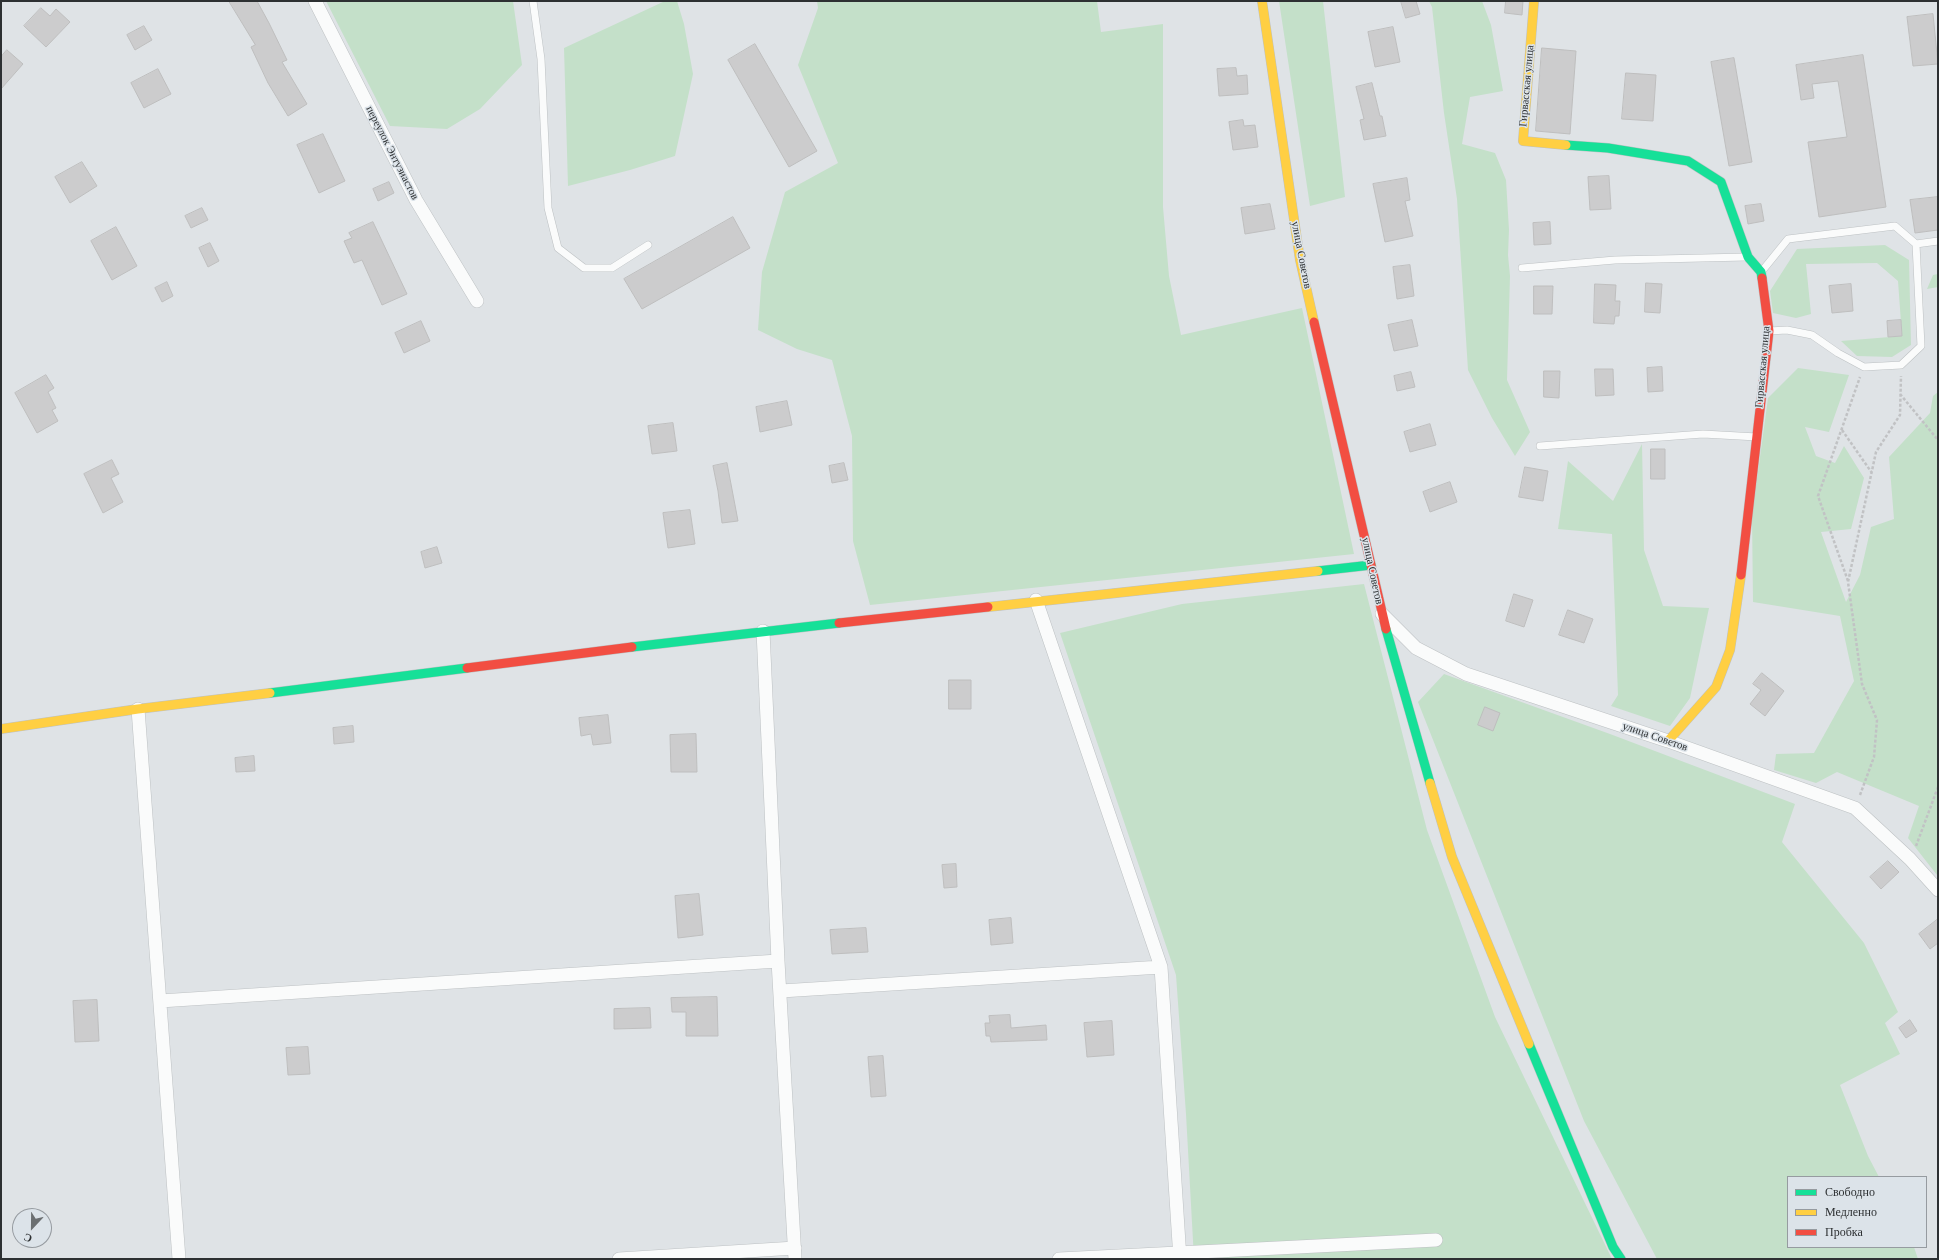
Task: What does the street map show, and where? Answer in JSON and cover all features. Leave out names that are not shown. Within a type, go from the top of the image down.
[{"type":"street","name":"переулок Энтузиастов","points":[[315,1],[416,200],[477,301]]},
{"type":"street","name":"улица Советов","points":[[1262,1],[1300,260],[1381,613],[1416,648],[1466,674],[1668,741],[1855,808],[1910,860],[1938,890]]},
{"type":"street","name":"Гирвасская улица","points":[[1534,1],[1523,141],[1608,148],[1688,161],[1722,182],[1748,257],[1761,272],[1769,331],[1740,585],[1730,650],[1716,686],[1668,741]]},
{"type":"street","points":[[1,729],[138,709],[763,631],[1036,600],[1371,565]]},
{"type":"street","points":[[1036,600],[1161,966],[1180,1256]]},
{"type":"street","points":[[1381,613],[1452,857],[1613,1247],[1621,1259]]},
{"type":"street","points":[[619,1259],[795,1254],[778,961],[763,631]]},
{"type":"street","points":[[138,709],[179,1259]]},
{"type":"street","points":[[160,1001],[778,961]]},
{"type":"street","points":[[781,992],[1161,966]]},
{"type":"street","points":[[1059,1259],[1180,1256],[1436,1240]]},
{"type":"lane","points":[[533,1],[541,59],[548,208],[558,248],[584,268],[612,268],[648,245]]},
{"type":"lane","points":[[1761,272],[1788,239],[1895,226],[1916,244],[1921,346],[1901,365],[1864,367],[1838,353],[1812,335],[1787,330],[1769,331]]},
{"type":"lane","points":[[1916,244],[1938,241]]},
{"type":"lane","points":[[1522,268],[1615,260],[1748,257]]},
{"type":"lane","points":[[1540,446],[1703,434],[1757,437]]},
{"type":"path","points":[[1848,582],[1876,452],[1900,415],[1901,365]]},
{"type":"path","points":[[1855,808],[1874,757],[1877,720],[1862,684],[1848,582],[1818,496],[1864,367]]},
{"type":"path","points":[[1900,394],[1938,440]]},
{"type":"path","points":[[1841,429],[1872,473]]},
{"type":"path","points":[[1910,860],[1938,788]]},
{"type":"green space","points":[[326,1],[513,1],[522,65],[480,109],[447,129],[390,126]]},
{"type":"green space","points":[[665,1],[677,1],[684,24],[693,74],[675,156],[630,170],[568,186],[564,48]]},
{"type":"green space","points":[[817,1],[1097,1],[1101,32],[1163,24],[1163,207],[1169,276],[1181,335],[1302,308],[1354,554],[870,605],[853,541],[852,436],[832,360],[797,349],[758,330],[762,272],[785,192],[838,163],[798,65],[818,8]]},
{"type":"green space","points":[[1279,1],[1323,1],[1345,197],[1310,206]]},
{"type":"green space","points":[[1429,1],[1482,1],[1491,25],[1503,91],[1470,97],[1462,144],[1495,153],[1506,180],[1510,276],[1507,380],[1530,432],[1515,456],[1492,418],[1468,370],[1457,199],[1444,113],[1432,7]]},
{"type":"green space","points":[[1885,245],[1909,260],[1911,345],[1892,357],[1857,356],[1841,341],[1902,336],[1898,281],[1877,263],[1806,264],[1811,314],[1796,318],[1773,313],[1770,291],[1797,249]]},
{"type":"green space","points":[[1938,274],[1938,287],[1927,289],[1933,275]]},
{"type":"green space","points":[[1798,368],[1849,375],[1829,432],[1805,427],[1816,456],[1835,463],[1844,446],[1864,478],[1851,529],[1821,532],[1846,602],[1860,575],[1871,527],[1894,519],[1889,457],[1930,413],[1933,396],[1938,392],[1937,875],[1908,838],[1919,806],[1837,772],[1816,783],[1774,770],[1776,754],[1814,753],[1854,681],[1840,616],[1753,602],[1752,516],[1768,398]]},
{"type":"green space","points":[[1642,444],[1644,550],[1663,606],[1709,608],[1690,698],[1670,726],[1611,706],[1618,695],[1612,534],[1558,529],[1568,461],[1613,501]]},
{"type":"green space","points":[[1364,584],[1427,830],[1495,1017],[1612,1259],[1194,1259],[1176,975],[1060,633],[1182,604]]},
{"type":"green space","points":[[1444,674],[1610,734],[1795,804],[1782,842],[1864,943],[1898,1012],[1885,1023],[1900,1054],[1840,1085],[1868,1156],[1878,1176],[1787,1176],[1787,1248],[1914,1248],[1918,1259],[1657,1259],[1584,1121],[1418,702]]},
{"type":"building","points":[[229,1],[257,1],[269,23],[287,60],[282,62],[307,104],[288,116],[268,83],[251,47],[255,45]]},
{"type":"building","points":[[1401,1],[1416,1],[1420,14],[1406,18]]},
{"type":"building","points":[[1506,1],[1523,1],[1522,15],[1505,13]]},
{"type":"building","points":[[41,8],[50,16],[56,9],[70,22],[46,47],[24,26]]},
{"type":"building","points":[[1933,14],[1938,64],[1913,66],[1907,17]]},
{"type":"building","points":[[144,26],[152,40],[135,50],[127,35]]},
{"type":"building","points":[[1393,27],[1400,62],[1375,67],[1368,32]]},
{"type":"building","points":[[755,44],[817,151],[789,167],[728,60]]},
{"type":"building","points":[[1542,48],[1576,51],[1570,134],[1536,131]]},
{"type":"building","points":[[7,50],[23,64],[1,89],[1,57]]},
{"type":"building","points":[[1863,55],[1886,207],[1819,217],[1808,142],[1847,137],[1838,81],[1812,84],[1814,98],[1801,100],[1796,65]]},
{"type":"building","points":[[1734,58],[1752,162],[1729,166],[1711,62]]},
{"type":"building","points":[[1236,68],[1237,76],[1247,75],[1248,94],[1219,96],[1217,69]]},
{"type":"building","points":[[158,69],[171,94],[144,108],[131,83]]},
{"type":"building","points":[[1626,73],[1656,75],[1653,121],[1622,119]]},
{"type":"building","points":[[1372,83],[1380,116],[1382,116],[1386,136],[1364,140],[1360,120],[1364,119],[1356,87]]},
{"type":"building","points":[[1243,120],[1244,126],[1255,125],[1258,147],[1233,150],[1229,122]]},
{"type":"building","points":[[323,134],[345,181],[319,193],[297,145]]},
{"type":"building","points":[[82,162],[97,186],[70,203],[55,177]]},
{"type":"building","points":[[1609,176],[1611,209],[1590,210],[1588,177]]},
{"type":"building","points":[[1407,178],[1410,200],[1405,201],[1413,236],[1385,242],[1373,184]]},
{"type":"building","points":[[389,182],[394,193],[378,201],[373,189]]},
{"type":"building","points":[[1938,197],[1938,230],[1915,233],[1910,200]]},
{"type":"building","points":[[1270,204],[1275,229],[1245,234],[1241,208]]},
{"type":"building","points":[[1761,204],[1764,221],[1748,224],[1745,206]]},
{"type":"building","points":[[202,208],[208,220],[191,228],[185,216]]},
{"type":"building","points":[[733,217],[750,248],[642,309],[624,279]]},
{"type":"building","points":[[373,222],[407,294],[382,305],[362,260],[354,263],[344,241],[352,238],[349,233]]},
{"type":"building","points":[[1550,222],[1551,244],[1534,245],[1533,223]]},
{"type":"building","points":[[116,227],[137,266],[112,280],[91,241]]},
{"type":"building","points":[[210,243],[219,261],[208,267],[199,248]]},
{"type":"building","points":[[1410,265],[1414,296],[1397,299],[1393,267]]},
{"type":"building","points":[[167,282],[173,296],[162,302],[155,288]]},
{"type":"building","points":[[1646,283],[1662,284],[1660,313],[1645,312]]},
{"type":"building","points":[[1595,284],[1616,285],[1615,301],[1620,301],[1619,316],[1615,316],[1614,324],[1594,323]]},
{"type":"building","points":[[1851,284],[1853,311],[1832,313],[1829,286]]},
{"type":"building","points":[[1534,286],[1553,286],[1552,314],[1534,314]]},
{"type":"building","points":[[1412,320],[1418,346],[1394,351],[1388,325]]},
{"type":"building","points":[[1901,320],[1902,336],[1888,337],[1887,321]]},
{"type":"building","points":[[421,321],[430,341],[404,353],[395,333]]},
{"type":"building","points":[[1662,367],[1663,391],[1648,392],[1647,368]]},
{"type":"building","points":[[1595,369],[1613,369],[1614,395],[1596,396]]},
{"type":"building","points":[[1544,371],[1560,371],[1559,398],[1544,397]]},
{"type":"building","points":[[1411,372],[1415,387],[1397,391],[1394,376]]},
{"type":"building","points":[[46,375],[54,388],[48,392],[56,408],[52,410],[58,421],[37,433],[15,393]]},
{"type":"building","points":[[787,401],[792,425],[760,432],[756,407]]},
{"type":"building","points":[[673,423],[677,451],[652,454],[648,426]]},
{"type":"building","points":[[1430,424],[1436,445],[1410,452],[1404,432]]},
{"type":"building","points":[[1651,449],[1665,449],[1665,479],[1651,479]]},
{"type":"building","points":[[112,460],[119,474],[111,478],[123,502],[103,513],[84,474]]},
{"type":"building","points":[[727,463],[738,521],[722,523],[713,466]]},
{"type":"building","points":[[844,463],[848,480],[832,483],[829,466]]},
{"type":"building","points":[[1525,467],[1548,471],[1543,501],[1519,497]]},
{"type":"building","points":[[1450,482],[1457,502],[1430,512],[1423,492]]},
{"type":"building","points":[[690,510],[695,544],[668,548],[663,513]]},
{"type":"building","points":[[437,547],[442,563],[425,568],[421,552]]},
{"type":"building","points":[[1514,594],[1533,600],[1524,627],[1506,621]]},
{"type":"building","points":[[1568,610],[1593,619],[1584,643],[1559,635]]},
{"type":"building","points":[[1762,673],[1784,691],[1765,716],[1750,704],[1761,690],[1753,684]]},
{"type":"building","points":[[949,680],[971,680],[971,709],[949,709]]},
{"type":"building","points":[[1485,707],[1500,713],[1493,731],[1478,725]]},
{"type":"building","points":[[608,715],[611,743],[593,745],[591,734],[581,736],[579,718]]},
{"type":"building","points":[[353,726],[354,742],[334,744],[333,728]]},
{"type":"building","points":[[696,734],[697,772],[671,772],[670,735]]},
{"type":"building","points":[[254,756],[255,771],[236,772],[235,758]]},
{"type":"building","points":[[1888,861],[1899,872],[1881,889],[1870,877]]},
{"type":"building","points":[[956,864],[957,887],[944,888],[942,865]]},
{"type":"building","points":[[699,894],[703,935],[678,938],[675,896]]},
{"type":"building","points":[[1011,918],[1013,943],[991,945],[989,920]]},
{"type":"building","points":[[1938,919],[1938,943],[1930,949],[1919,934]]},
{"type":"building","points":[[866,928],[868,952],[832,954],[830,930]]},
{"type":"building","points":[[717,997],[718,1036],[686,1036],[686,1012],[672,1012],[671,998]]},
{"type":"building","points":[[97,1000],[99,1041],[75,1042],[73,1001]]},
{"type":"building","points":[[650,1008],[651,1028],[614,1029],[614,1009]]},
{"type":"building","points":[[1010,1015],[1011,1028],[1046,1025],[1047,1040],[991,1042],[990,1036],[986,1036],[985,1023],[990,1023],[989,1016]]},
{"type":"building","points":[[1910,1020],[1917,1031],[1906,1038],[1899,1028]]},
{"type":"building","points":[[1112,1021],[1114,1055],[1087,1057],[1084,1023]]},
{"type":"building","points":[[308,1047],[310,1074],[288,1075],[286,1048]]},
{"type":"building","points":[[883,1056],[886,1096],[871,1097],[868,1057]]},
{"type":"traffic: fast","points":[[1566,145],[1608,148],[1688,161],[1721,182],[1748,257],[1761,272],[1762,278]]},
{"type":"traffic: fast","points":[[1318,571],[1371,565]]},
{"type":"traffic: fast","points":[[632,647],[839,623]]},
{"type":"traffic: fast","points":[[1386,629],[1430,783]]},
{"type":"traffic: fast","points":[[270,693],[467,668]]},
{"type":"traffic: fast","points":[[1529,1044],[1613,1247],[1621,1259]]},
{"type":"traffic: slow","points":[[1262,1],[1300,260],[1314,322]]},
{"type":"traffic: slow","points":[[1534,1],[1523,141],[1566,145]]},
{"type":"traffic: slow","points":[[988,607],[1318,571]]},
{"type":"traffic: slow","points":[[1668,741],[1716,687],[1730,650],[1741,575]]},
{"type":"traffic: slow","points":[[1,729],[138,709],[270,693]]},
{"type":"traffic: slow","points":[[1430,783],[1452,857],[1529,1044]]},
{"type":"traffic: jam","points":[[1741,575],[1769,331],[1762,278]]},
{"type":"traffic: jam","points":[[1314,322],[1386,629]]},
{"type":"traffic: jam","points":[[839,623],[988,607]]},
{"type":"traffic: jam","points":[[467,668],[632,647]]}]
